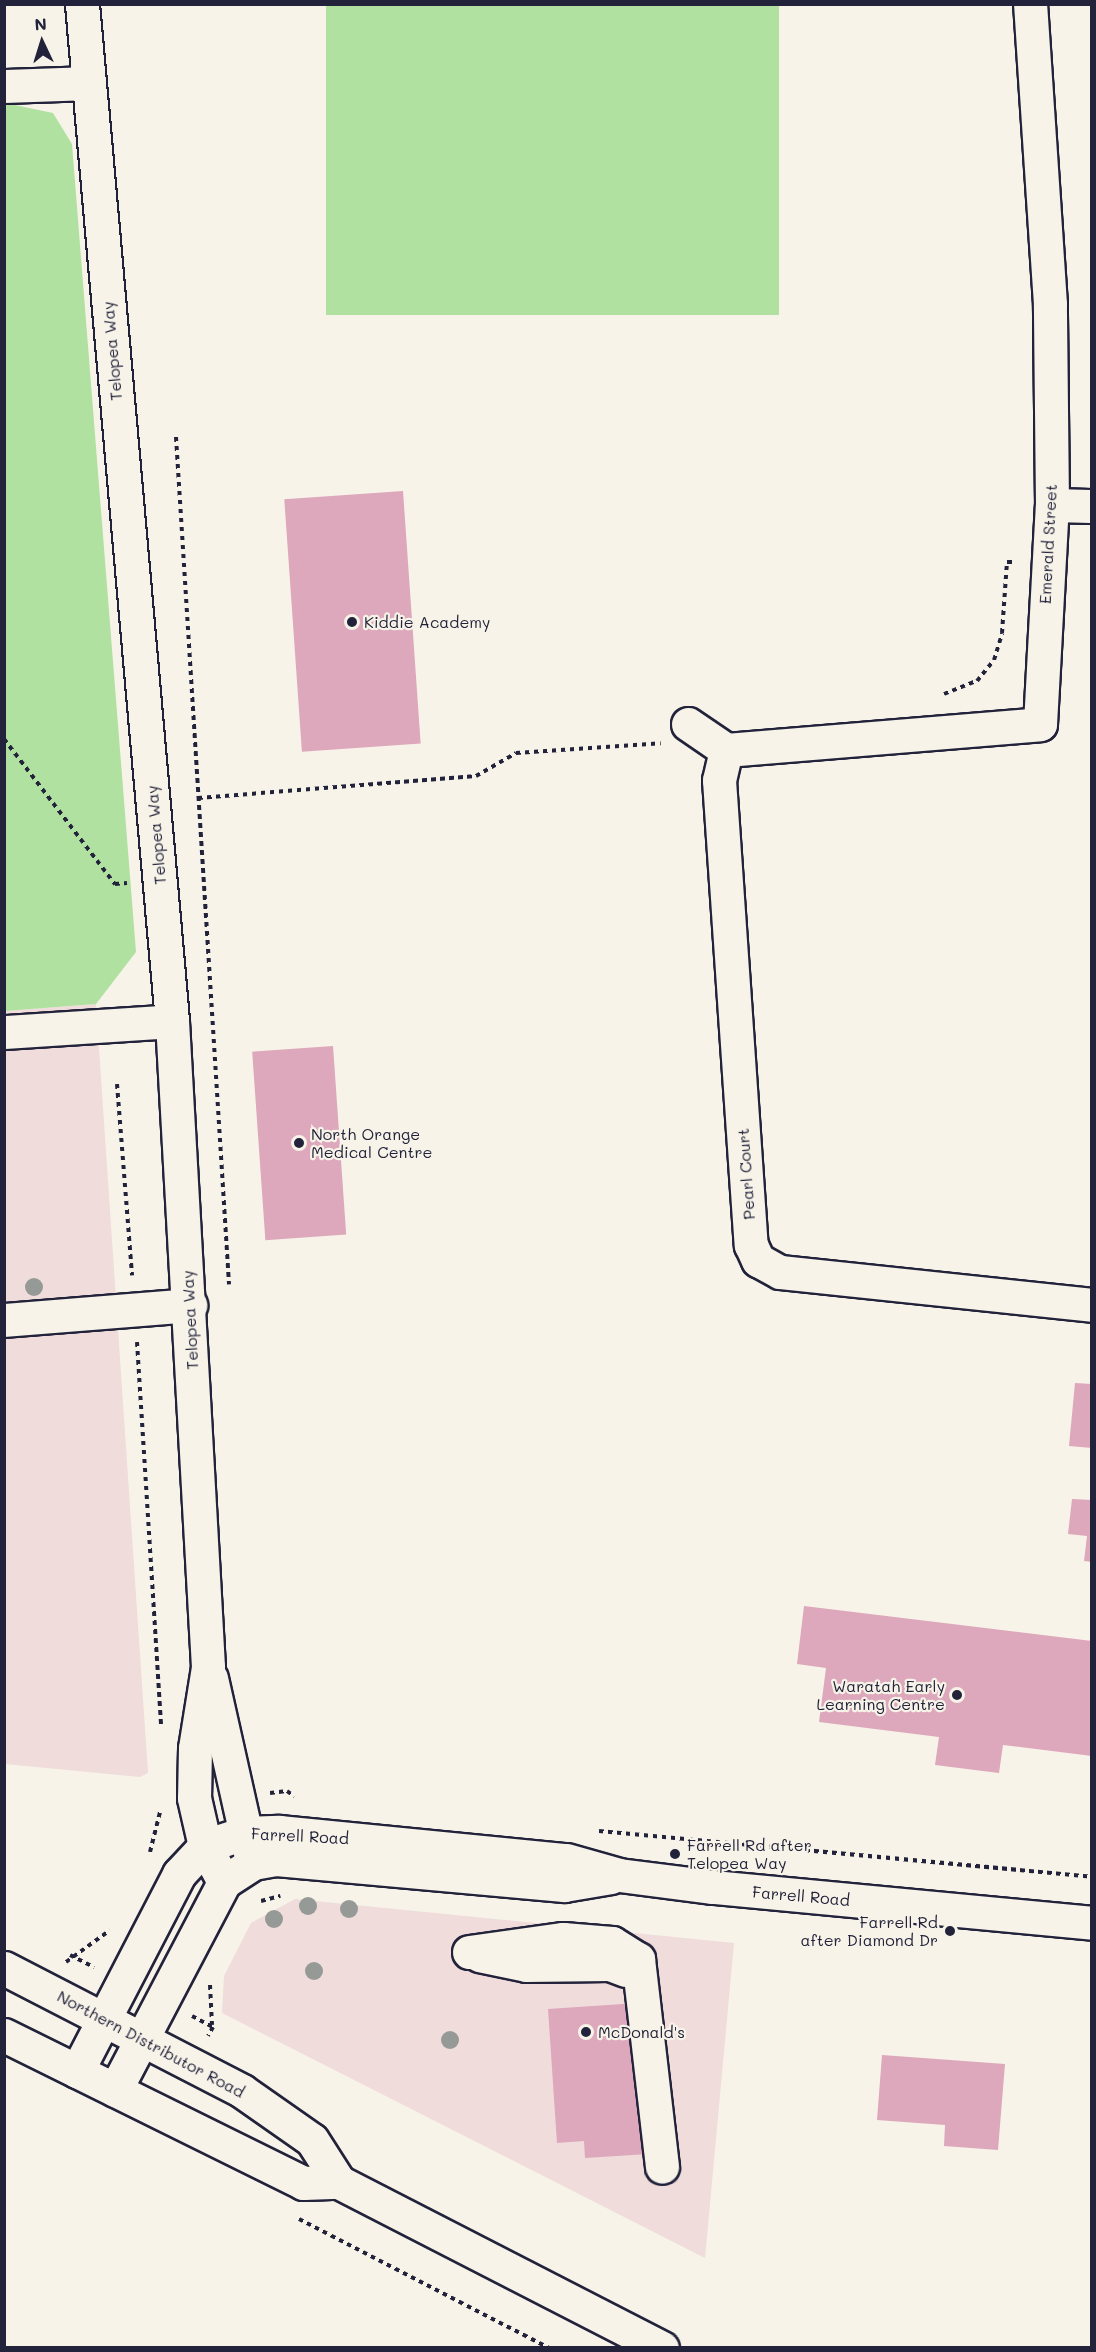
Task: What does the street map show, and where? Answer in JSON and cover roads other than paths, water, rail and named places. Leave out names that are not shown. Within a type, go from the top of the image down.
[{"type":"street","name":"Telopea Way","points":[[82,4],[172,1021],[190,1305],[208,1667],[248,1848]]},
{"type":"street","name":"Emerald Street","points":[[726,750],[1040,724],[1052,505],[1050,304],[1030,4]]},
{"type":"street","points":[[4,86],[88,82]]},
{"type":"street","points":[[1052,505],[1092,506]]},
{"type":"street","points":[[694,727],[726,750]]},
{"type":"street","name":"Pearl Court","points":[[726,750],[719,780],[751,1245],[758,1260],[780,1272],[1092,1305]]},
{"type":"street","points":[[4,1032],[172,1021]]},
{"type":"street","points":[[4,1320],[190,1305]]},
{"type":"street","name":"Telopea Way","points":[[208,1667],[195,1748],[194,1798],[206,1846],[224,1882]]},
{"type":"street","name":"Farrell Road","points":[[115,2090],[224,1882],[248,1848],[279,1832],[566,1860],[619,1875],[1092,1923]]},
{"type":"street","name":"Farrell Road","points":[[77,2072],[179,1874],[206,1846],[248,1848]]},
{"type":"street","points":[[469,1952],[522,1941],[612,1943],[638,1959],[643,1986],[662,2167]]},
{"type":"street","name":"Northern Distributor Road","points":[[4,1968],[242,2091],[312,2140],[339,2182]]},
{"type":"street","points":[[4,2035],[303,2183],[339,2182],[662,2348]]},
{"type":"place","name":"Kiddie Academy","points":[[352,622]]},
{"type":"place","name":"North Orange Medical Centre","points":[[299,1143]]},
{"type":"place","name":"Waratah Early Learning Centre","points":[[957,1695]]},
{"type":"place","name":"Farrell Rd after Telopea Way","points":[[675,1854]]},
{"type":"place","name":"Farrell Rd after Diamond Dr","points":[[950,1931]]},
{"type":"place","name":"McDonald's","points":[[586,2032]]}]
